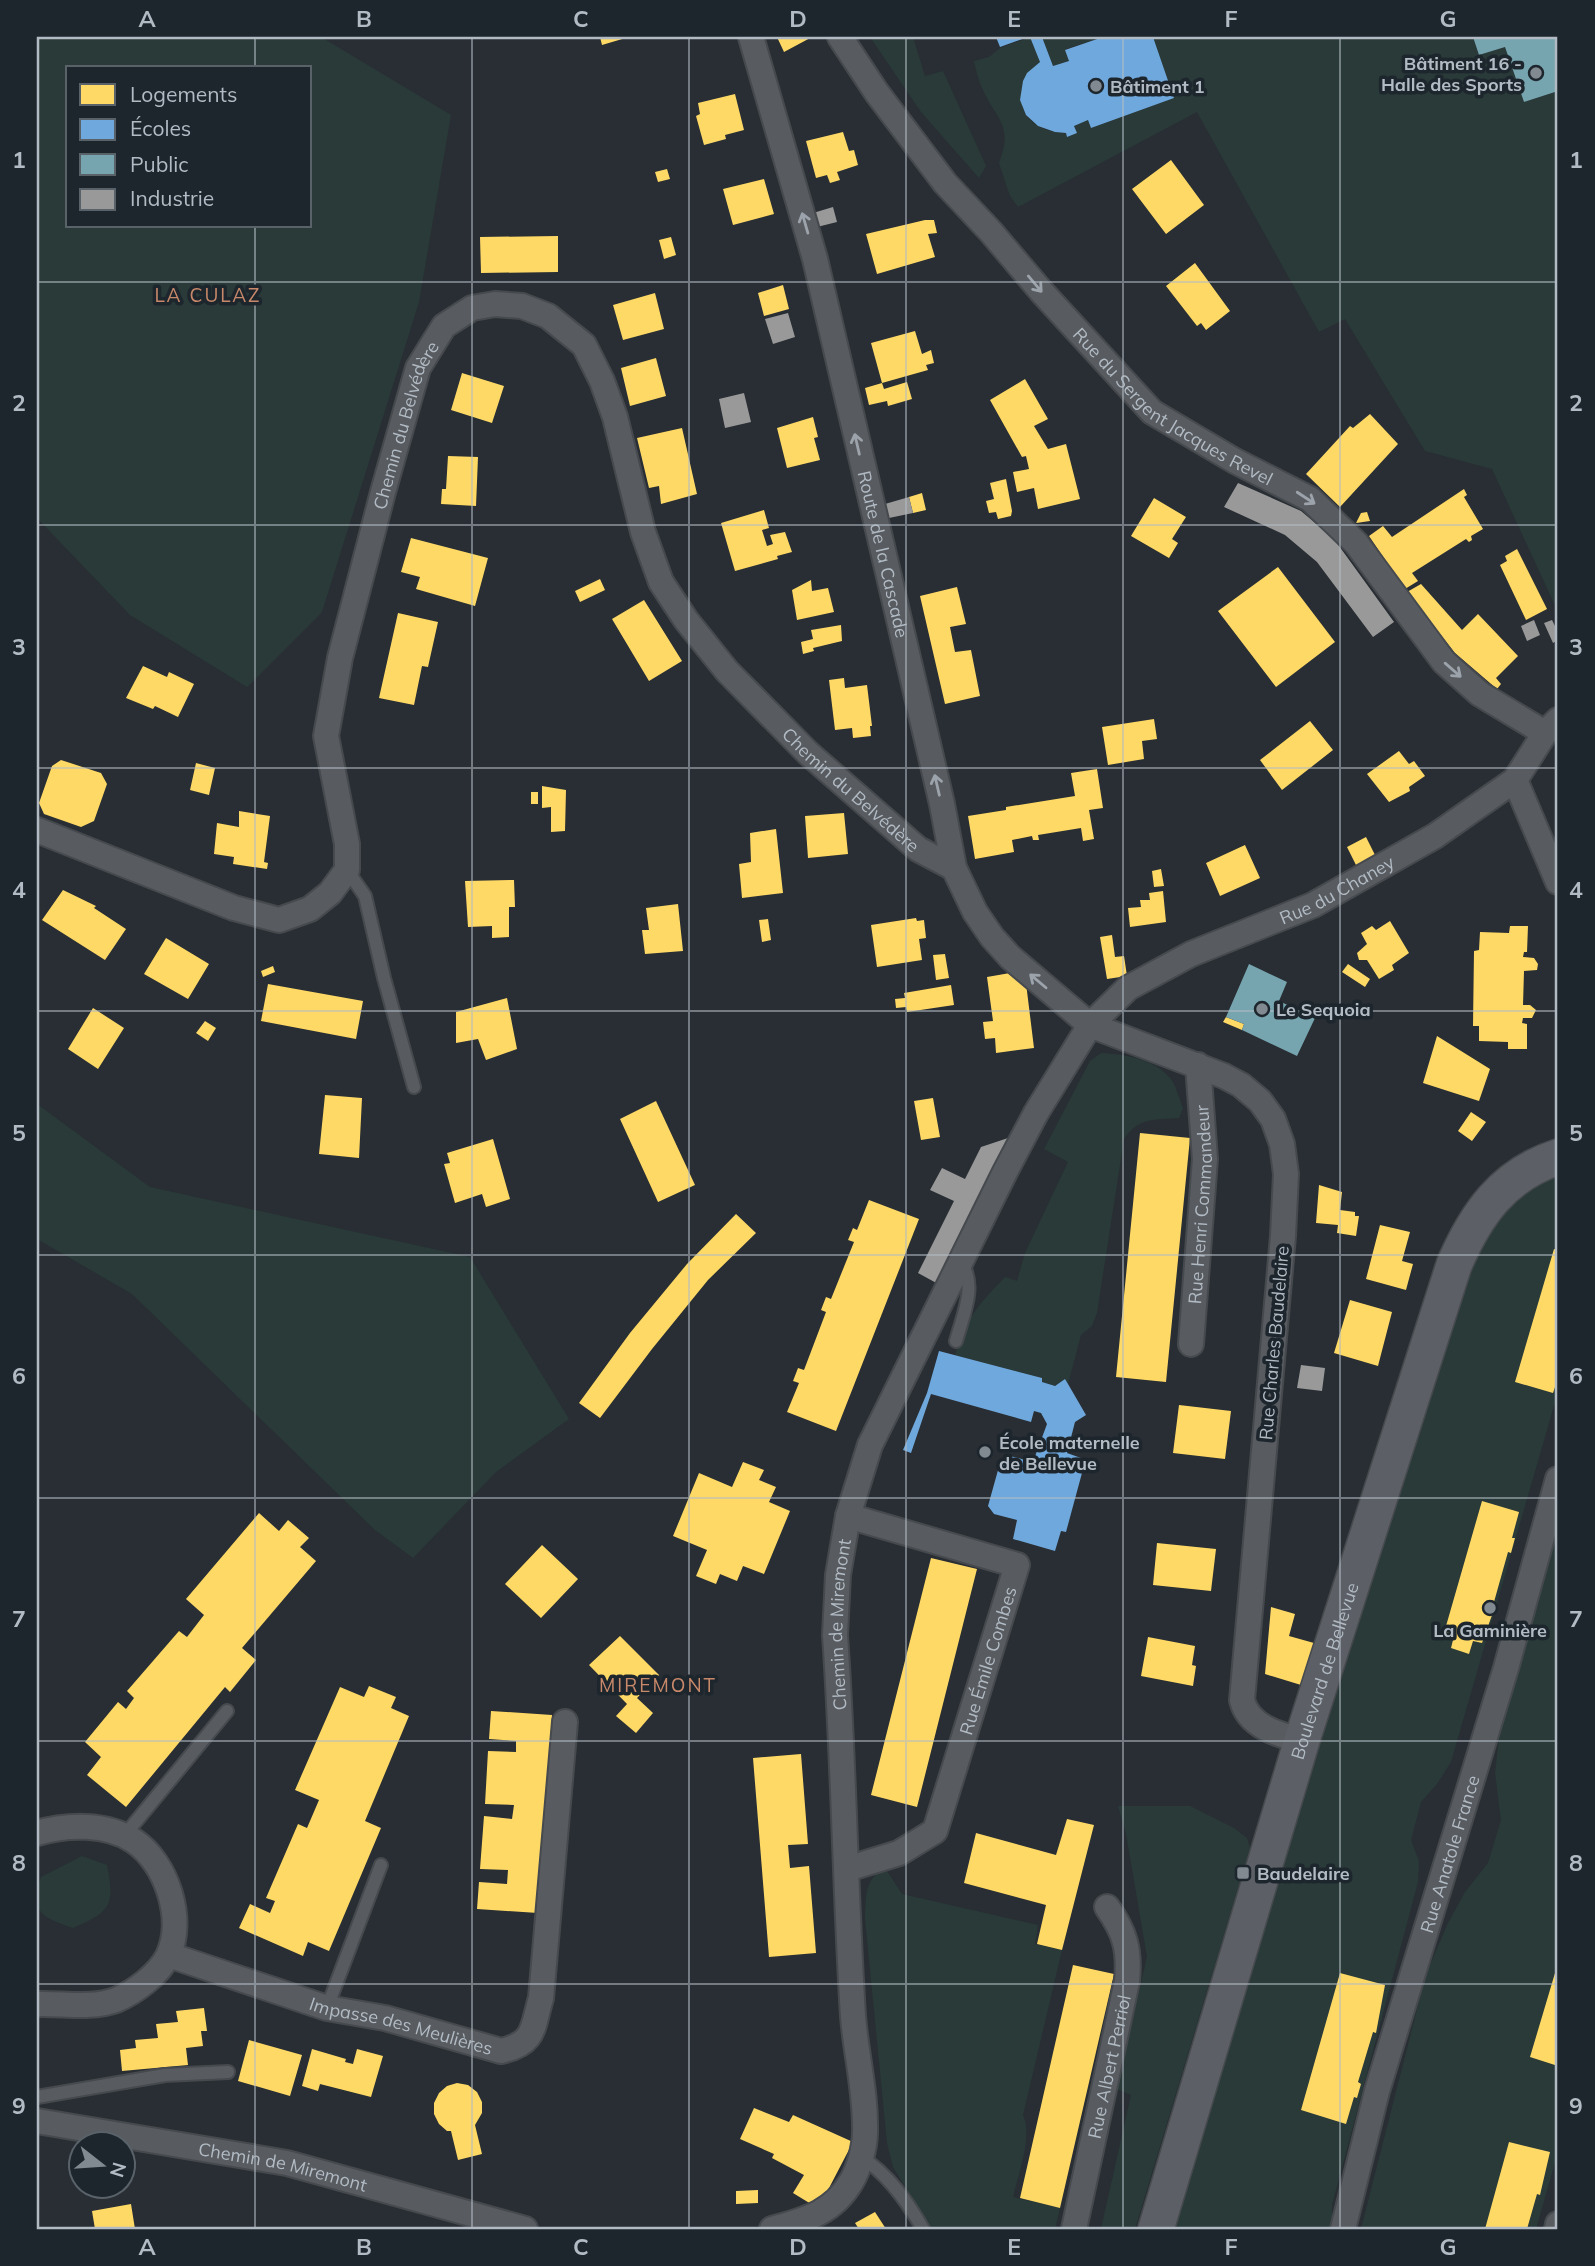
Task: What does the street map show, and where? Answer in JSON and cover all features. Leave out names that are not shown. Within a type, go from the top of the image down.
[{"type":"main road","name":"Boulevard de Bellevue","points":[[1156,2229],[1302,1740],[1454,1265],[1466,1237],[1480,1215],[1503,1188],[1523,1172],[1555,1160]]},
{"type":"street","name":"Route de la Cascade","points":[[751,37],[815,259],[942,804],[954,868],[975,912],[992,937],[1010,957],[1090,1025]]},
{"type":"street","name":"Rue du Sergent Jacques Revel","points":[[839,37],[877,93],[945,183],[1152,412],[1235,461],[1310,499],[1356,543],[1444,662],[1480,694],[1552,726]]},
{"type":"street","name":"Chemin du Belvédère","points":[[347,870],[347,844],[326,736],[340,658],[383,492],[418,368],[444,326],[472,308],[495,304],[522,306],[548,316],[584,345],[602,381],[615,417],[643,532],[661,582],[686,620],[727,671],[808,753],[918,849],[954,868]]},
{"type":"street","name":"Rue du Chaney","points":[[1090,1025],[1128,988],[1191,954],[1313,905],[1435,836],[1515,780],[1552,726]]},
{"type":"street","points":[[1515,780],[1558,882]]},
{"type":"street","points":[[37,830],[221,903],[279,920],[310,909],[330,894],[347,870]]},
{"type":"street","name":"Rue Charles Baudelaire","points":[[1090,1025],[1198,1065],[1241,1085],[1260,1101],[1273,1119],[1286,1174],[1283,1236],[1242,1700],[1244,1709],[1253,1720],[1284,1736],[1302,1740]]},
{"type":"street","name":"Chemin de Miremont","points":[[772,2229],[815,2217],[831,2206],[851,2182],[861,2157],[865,2135],[864,2094],[853,2019],[835,1635],[838,1575],[848,1516],[870,1445],[960,1261],[1036,1114],[1090,1025]]},
{"type":"street","name":"Rue Henri Commandeur","points":[[1191,1344],[1205,1159],[1205,1130],[1198,1065]]},
{"type":"street","name":"Rue Anatole France","points":[[1343,2229],[1377,2091],[1506,1668],[1558,1479]]},
{"type":"street","name":"Rue Émile Combes","points":[[847,1869],[899,1853],[935,1831],[1017,1565],[848,1516]]},
{"type":"street","name":"Impasse des Meulières","points":[[169,1955],[327,2008],[385,2018],[501,2051],[519,2047],[530,2036],[541,1998],[565,1722]]},
{"type":"street","points":[[37,1833],[90,1827],[115,1832],[135,1842],[151,1857],[168,1886],[174,1908],[169,1955],[161,1967],[135,1990],[115,2000],[94,2005],[37,2004]]},
{"type":"street","name":"Rue Albert Perriol","points":[[1074,2229],[1128,1981],[1129,1961],[1122,1928],[1107,1906]]},
{"type":"street","name":"Chemin de Miremont","points":[[37,2121],[287,2163],[525,2229]]},
{"type":"street","points":[[1557,2229],[1558,2224]]},
{"type":"lane","points":[[347,870],[365,897],[414,1087]]},
{"type":"lane","points":[[956,1340],[969,1290],[967,1270],[960,1261]]},
{"type":"lane","points":[[124,1836],[227,1711]]},
{"type":"lane","points":[[327,2008],[381,1865]]},
{"type":"lane","points":[[37,2097],[165,2075],[228,2072]]},
{"type":"lane","points":[[861,2157],[874,2165],[891,2183],[923,2229]]},
{"type":"shaded area","points":[[37,37],[321,37],[451,115],[419,302],[322,612],[247,687],[130,615],[37,518]]},
{"type":"shaded area","points":[[870,37],[913,37],[925,76],[943,71],[986,166],[979,178],[921,112]]},
{"type":"shaded area","points":[[1031,37],[1040,62],[1026,80],[1023,108],[1032,122],[1047,130],[1066,133],[1067,137],[1077,133],[1074,126],[1088,120],[1091,128],[1174,98],[1153,37],[1473,37],[1479,55],[1505,47],[1524,102],[1558,91],[1558,612],[1492,469],[1425,451],[1345,319],[1319,332],[1197,112],[1018,207],[1010,196],[999,163],[1005,139],[1004,131],[982,88],[974,61],[989,57],[1000,48]]},
{"type":"shaded area","points":[[1042,37],[1103,37],[1066,49],[1069,61],[1053,66]]},
{"type":"shaded area","points":[[1101,1053],[1131,1057],[1159,1068],[1173,1082],[1183,1109],[1179,1118],[1141,1123],[1124,1139],[1097,1313],[1092,1326],[1081,1335],[1068,1384],[1065,1379],[1054,1386],[1042,1382],[1042,1378],[955,1355],[969,1321],[981,1304],[1005,1277],[1017,1281],[1025,1253],[1068,1162],[1044,1149],[1090,1061]]},
{"type":"shaded area","points":[[37,1104],[150,1187],[470,1257],[569,1419],[496,1472],[413,1558],[375,1530],[132,1294],[37,1239]]},
{"type":"shaded area","points":[[1558,1176],[1558,1392],[1451,1762],[1421,1802],[1411,1840],[1419,1861],[1418,1882],[1332,2205],[1332,2229],[1177,2229],[1174,2204],[1461,1265],[1506,1193]]},
{"type":"shaded area","points":[[1558,1526],[1558,2152],[1536,2229],[1361,2229],[1426,1974],[1465,1892],[1488,1863],[1501,1820],[1495,1773],[1500,1730]]},
{"type":"shaded area","points":[[1118,1806],[1190,1806],[1234,1828],[1247,1838],[1250,1848],[1135,2229],[1101,2229],[1131,2095],[1117,2089],[1147,1957],[1126,1834]]},
{"type":"shaded area","points":[[82,1856],[107,1865],[110,1898],[103,1912],[73,1928],[54,1921],[41,1912],[36,1899],[37,1889],[41,1877]]},
{"type":"shaded area","points":[[885,1868],[902,1894],[1038,1925],[1035,1944],[1062,1950],[1023,2115],[1026,2144],[1013,2197],[1060,2208],[1055,2229],[931,2229],[893,2167],[887,2143],[865,1919],[870,1883],[878,1872]]},
{"type":"building: Logements","points":[[600,37],[629,37],[602,45]]},
{"type":"building: Logements","points":[[777,37],[812,37],[784,52]]},
{"type":"building: Logements","points":[[735,94],[744,130],[725,135],[726,139],[704,145],[696,116],[700,114],[698,103]]},
{"type":"building: Logements","points":[[843,132],[849,151],[854,150],[858,165],[837,172],[840,180],[830,183],[827,175],[816,178],[806,141]]},
{"type":"building: Logements","points":[[1171,160],[1204,205],[1166,234],[1132,189]]},
{"type":"building: Logements","points":[[667,169],[670,179],[658,182],[655,172]]},
{"type":"building: Logements","points":[[764,179],[774,214],[733,225],[723,189]]},
{"type":"building: Logements","points":[[934,220],[937,233],[928,234],[935,257],[877,274],[866,234]]},
{"type":"building: Logements","points":[[558,236],[558,272],[481,273],[480,237]]},
{"type":"building: Logements","points":[[671,237],[676,255],[664,259],[659,240]]},
{"type":"building: Logements","points":[[1195,263],[1230,311],[1206,330],[1201,323],[1197,326],[1166,286]]},
{"type":"building: Logements","points":[[783,285],[789,309],[764,316],[758,293]]},
{"type":"building: Logements","points":[[655,293],[664,329],[623,340],[613,305]]},
{"type":"building: Logements","points":[[915,331],[922,354],[931,350],[934,363],[926,365],[928,370],[882,383],[871,343]]},
{"type":"building: Logements","points":[[656,358],[666,396],[630,406],[621,368]]},
{"type":"building: Logements","points":[[462,373],[504,386],[492,423],[451,410]]},
{"type":"building: Logements","points":[[1025,379],[1048,419],[1034,426],[1048,449],[1066,444],[1080,499],[1038,509],[1034,488],[1017,492],[1013,472],[1029,469],[1026,456],[1022,457],[990,400]]},
{"type":"building: Logements","points":[[907,382],[912,399],[888,406],[887,401],[869,405],[865,388],[882,383],[884,389]]},
{"type":"building: Logements","points":[[1370,414],[1398,444],[1340,507],[1306,474],[1350,426],[1353,428]]},
{"type":"building: Logements","points":[[813,417],[818,437],[814,438],[820,460],[787,468],[777,428]]},
{"type":"building: Logements","points":[[682,428],[697,494],[661,504],[659,486],[649,488],[637,438]]},
{"type":"building: Logements","points":[[448,456],[478,457],[476,506],[441,504],[442,489],[446,489]]},
{"type":"building: Logements","points":[[1006,479],[1011,516],[998,519],[996,512],[989,513],[986,501],[994,499],[990,483]]},
{"type":"building: Logements","points":[[1464,489],[1467,495],[1464,497],[1483,529],[1471,536],[1472,540],[1469,542],[1466,539],[1412,573],[1418,581],[1405,589],[1369,536],[1383,526],[1392,537]]},
{"type":"building: Logements","points":[[922,493],[926,510],[913,513],[909,497]]},
{"type":"building: Logements","points":[[1154,498],[1186,517],[1172,539],[1178,543],[1169,558],[1131,536]]},
{"type":"building: Logements","points":[[764,510],[769,528],[762,530],[767,546],[773,544],[770,535],[785,532],[792,552],[777,556],[778,559],[735,571],[721,523]]},
{"type":"building: Logements","points":[[1367,512],[1370,521],[1356,523],[1361,513]]},
{"type":"building: Logements","points":[[411,538],[488,558],[475,606],[416,589],[420,577],[401,572]]},
{"type":"building: Logements","points":[[1517,549],[1547,609],[1526,620],[1500,565],[1507,561],[1505,556]]},
{"type":"building: Logements","points":[[1278,567],[1335,642],[1276,687],[1218,611]]},
{"type":"building: Logements","points":[[600,579],[605,590],[580,602],[575,591]]},
{"type":"building: Logements","points":[[811,580],[812,591],[828,588],[834,612],[797,620],[792,590]]},
{"type":"building: Logements","points":[[1421,584],[1462,630],[1478,614],[1518,656],[1496,678],[1501,684],[1497,689],[1455,653],[1407,592]]},
{"type":"building: Logements","points":[[957,587],[966,624],[950,627],[955,652],[971,650],[980,696],[945,704],[920,596]]},
{"type":"building: Logements","points":[[644,600],[682,661],[649,681],[612,619]]},
{"type":"building: Logements","points":[[398,613],[438,622],[428,667],[422,666],[414,705],[379,698]]},
{"type":"building: Logements","points":[[841,625],[842,641],[813,648],[814,651],[803,654],[801,642],[813,639],[811,630]]},
{"type":"building: Logements","points":[[143,666],[167,677],[169,672],[194,684],[178,717],[155,706],[153,709],[126,698]]},
{"type":"building: Logements","points":[[844,678],[845,688],[867,685],[871,736],[853,738],[852,728],[835,730],[829,680]]},
{"type":"building: Logements","points":[[1154,719],[1157,739],[1142,741],[1144,759],[1108,765],[1102,727]]},
{"type":"building: Logements","points":[[1310,721],[1333,750],[1282,790],[1260,760]]},
{"type":"building: Logements","points":[[1399,751],[1409,764],[1414,761],[1425,776],[1409,787],[1410,791],[1389,802],[1367,774]]},
{"type":"building: Logements","points":[[61,760],[101,773],[107,784],[94,821],[81,827],[44,814],[39,803],[52,766]]},
{"type":"building: Logements","points":[[196,763],[215,768],[209,795],[190,790]]},
{"type":"building: Logements","points":[[1097,769],[1103,808],[1089,810],[1094,839],[1083,841],[1081,828],[1038,835],[1039,840],[1033,840],[1032,836],[1012,840],[1014,852],[975,859],[968,816],[1075,796],[1071,773]]},
{"type":"building: Logements","points":[[542,786],[566,790],[565,831],[551,832],[551,807],[542,808]]},
{"type":"building: Logements","points":[[531,792],[538,792],[538,804],[531,804]]},
{"type":"building: Logements","points":[[239,811],[270,816],[264,862],[268,863],[267,869],[233,864],[234,857],[214,854],[217,823],[239,827]]},
{"type":"building: Logements","points":[[844,813],[848,854],[808,858],[805,816]]},
{"type":"building: Logements","points":[[776,829],[783,893],[742,898],[739,864],[751,862],[750,833]]},
{"type":"building: Logements","points":[[1366,837],[1375,855],[1357,867],[1347,847]]},
{"type":"building: Logements","points":[[1245,845],[1260,878],[1220,896],[1206,863]]},
{"type":"building: Logements","points":[[1161,869],[1164,886],[1154,887],[1152,871]]},
{"type":"building: Logements","points":[[514,880],[515,907],[509,907],[509,937],[492,938],[492,926],[468,927],[465,881]]},
{"type":"building: Logements","points":[[63,890],[96,906],[94,908],[126,929],[105,960],[42,920]]},
{"type":"building: Logements","points":[[1163,891],[1166,922],[1130,927],[1128,908],[1141,907],[1140,900],[1150,900],[1149,893]]},
{"type":"building: Logements","points":[[678,904],[683,951],[645,954],[642,930],[649,930],[646,908]]},
{"type":"building: Logements","points":[[916,918],[917,921],[924,920],[926,938],[919,939],[922,960],[877,967],[871,925]]},
{"type":"building: Logements","points":[[768,919],[771,940],[762,942],[759,920]]},
{"type":"building: Logements","points":[[1390,921],[1409,953],[1392,965],[1394,970],[1379,979],[1367,960],[1359,960],[1357,953],[1367,944],[1361,933],[1372,926],[1376,930]]},
{"type":"building: Logements","points":[[1510,926],[1528,926],[1527,952],[1524,952],[1523,957],[1534,958],[1538,964],[1537,970],[1524,971],[1523,1005],[1530,1005],[1536,1010],[1532,1018],[1523,1018],[1522,1023],[1527,1024],[1527,1049],[1508,1049],[1508,1042],[1479,1041],[1479,1026],[1473,1026],[1474,951],[1479,950],[1480,932],[1509,933]]},
{"type":"building: Logements","points":[[1112,935],[1115,957],[1124,956],[1127,976],[1107,979],[1100,937]]},
{"type":"building: Logements","points":[[166,938],[209,964],[188,999],[144,974]]},
{"type":"building: Logements","points":[[945,954],[949,978],[936,980],[933,955]]},
{"type":"building: Logements","points":[[1348,964],[1370,979],[1365,987],[1342,972]]},
{"type":"building: Logements","points":[[273,966],[275,972],[263,977],[261,971]]},
{"type":"building: Logements","points":[[1010,973],[1026,983],[1034,1048],[996,1053],[995,1038],[985,1039],[983,1022],[993,1021],[987,977]]},
{"type":"building: Logements","points":[[268,984],[363,1001],[356,1039],[261,1021]]},
{"type":"building: Logements","points":[[951,985],[954,1005],[907,1012],[906,1007],[896,1008],[895,999],[905,998],[904,993]]},
{"type":"building: Logements","points":[[507,998],[517,1049],[486,1060],[478,1039],[456,1043],[456,1012]]},
{"type":"building: Logements","points":[[93,1008],[124,1028],[98,1069],[68,1049]]},
{"type":"building: Logements","points":[[1226,1017],[1244,1024],[1242,1030],[1223,1022]]},
{"type":"building: Logements","points":[[205,1021],[216,1028],[208,1041],[196,1033]]},
{"type":"building: Logements","points":[[1437,1036],[1490,1069],[1479,1101],[1423,1083]]},
{"type":"building: Logements","points":[[325,1095],[362,1098],[359,1158],[319,1154]]},
{"type":"building: Logements","points":[[933,1098],[940,1137],[921,1140],[914,1101]]},
{"type":"building: Logements","points":[[656,1101],[695,1185],[658,1202],[620,1119]]},
{"type":"building: Logements","points":[[1471,1112],[1486,1122],[1472,1141],[1458,1131]]},
{"type":"building: Logements","points":[[1140,1133],[1190,1138],[1166,1382],[1116,1377]]},
{"type":"building: Logements","points":[[493,1139],[510,1199],[486,1207],[482,1194],[455,1203],[444,1164],[450,1163],[447,1153]]},
{"type":"building: Logements","points":[[1319,1185],[1342,1192],[1340,1210],[1355,1212],[1355,1216],[1359,1216],[1356,1236],[1337,1233],[1338,1225],[1316,1223]]},
{"type":"building: Logements","points":[[869,1200],[919,1219],[836,1431],[787,1412],[799,1383],[793,1381],[798,1368],[804,1370],[826,1312],[821,1310],[826,1297],[831,1299],[854,1242],[848,1240],[853,1228],[857,1230]]},
{"type":"building: Logements","points":[[736,1214],[756,1233],[708,1280],[600,1418],[579,1403],[630,1333],[687,1264]]},
{"type":"building: Logements","points":[[1380,1225],[1410,1232],[1402,1261],[1413,1264],[1406,1290],[1366,1279]]},
{"type":"building: Logements","points":[[1554,1249],[1558,1250],[1558,1378],[1553,1393],[1515,1382]]},
{"type":"building: Logements","points":[[1350,1300],[1392,1312],[1378,1366],[1334,1353]]},
{"type":"building: Logements","points":[[1179,1405],[1231,1411],[1225,1459],[1173,1453]]},
{"type":"building: Logements","points":[[743,1462],[764,1470],[759,1480],[776,1487],[769,1502],[790,1511],[764,1574],[743,1566],[737,1581],[720,1574],[716,1584],[696,1576],[707,1550],[673,1536],[699,1473],[732,1487]]},
{"type":"building: Logements","points":[[1482,1501],[1519,1512],[1511,1553],[1508,1552],[1494,1602],[1496,1604],[1482,1643],[1473,1641],[1469,1654],[1451,1648],[1454,1636],[1444,1633]]},
{"type":"building: Logements","points":[[259,1513],[279,1531],[288,1520],[309,1538],[300,1547],[316,1561],[242,1648],[256,1660],[230,1692],[225,1687],[126,1807],[87,1775],[101,1757],[85,1742],[118,1702],[126,1709],[134,1698],[127,1691],[179,1631],[187,1637],[204,1615],[186,1599]]},
{"type":"building: Logements","points":[[1157,1543],[1216,1549],[1211,1591],[1153,1585]]},
{"type":"building: Logements","points":[[542,1545],[578,1579],[541,1618],[505,1584]]},
{"type":"building: Logements","points":[[931,1558],[977,1569],[917,1807],[871,1795]]},
{"type":"building: Logements","points":[[1271,1607],[1295,1614],[1289,1636],[1314,1643],[1301,1685],[1265,1674]]},
{"type":"building: Logements","points":[[620,1636],[659,1675],[637,1698],[653,1713],[636,1733],[616,1716],[627,1704],[589,1665]]},
{"type":"building: Logements","points":[[1148,1637],[1195,1646],[1193,1686],[1141,1676]]},
{"type":"building: Logements","points":[[369,1686],[396,1697],[391,1708],[409,1716],[365,1821],[381,1828],[329,1951],[308,1942],[303,1956],[239,1928],[250,1904],[270,1913],[275,1901],[266,1898],[298,1824],[307,1828],[319,1800],[295,1790],[340,1687],[364,1697]]},
{"type":"building: Logements","points":[[491,1711],[552,1715],[538,1913],[477,1909],[479,1882],[507,1884],[508,1870],[480,1869],[484,1816],[512,1819],[514,1805],[485,1804],[488,1751],[516,1752],[516,1741],[489,1739]]},
{"type":"building: Logements","points":[[801,1754],[808,1844],[788,1845],[790,1868],[809,1866],[816,1953],[769,1957],[753,1758]]},
{"type":"building: Logements","points":[[1067,1819],[1094,1825],[1062,1950],[1037,1944],[1046,1905],[964,1883],[976,1833],[1056,1855]]},
{"type":"building: Logements","points":[[1558,1963],[1558,2066],[1530,2057]]},
{"type":"building: Logements","points":[[1073,1965],[1114,1974],[1060,2208],[1020,2198]]},
{"type":"building: Logements","points":[[1340,1973],[1385,1985],[1376,2033],[1373,2032],[1358,2082],[1361,2084],[1357,2098],[1354,2097],[1346,2124],[1301,2110]]},
{"type":"building: Logements","points":[[204,2008],[207,2031],[201,2031],[203,2046],[186,2048],[188,2065],[122,2071],[120,2050],[136,2048],[135,2040],[158,2038],[156,2024],[178,2022],[176,2011]]},
{"type":"building: Logements","points":[[249,2040],[302,2055],[290,2096],[238,2081]]},
{"type":"building: Logements","points":[[312,2049],[346,2059],[345,2062],[353,2064],[357,2049],[383,2056],[371,2097],[320,2084],[318,2091],[302,2086]]},
{"type":"building: Logements","points":[[457,2083],[468,2085],[477,2092],[482,2102],[482,2113],[475,2125],[482,2154],[458,2160],[451,2131],[439,2124],[434,2114],[434,2103],[439,2093],[447,2086]]},
{"type":"building: Logements","points":[[754,2108],[789,2122],[793,2115],[853,2142],[828,2190],[811,2204],[793,2193],[804,2175],[772,2158],[774,2154],[740,2139]]},
{"type":"building: Logements","points":[[1509,2142],[1550,2152],[1540,2195],[1537,2194],[1527,2229],[1485,2229]]},
{"type":"building: Logements","points":[[758,2190],[758,2203],[736,2204],[736,2191]]},
{"type":"building: Logements","points":[[131,2204],[135,2229],[95,2229],[92,2211]]},
{"type":"building: Logements","points":[[875,2212],[886,2229],[859,2229],[855,2223]]},
{"type":"building: Écoles","points":[[996,37],[1028,37],[1000,47]]},
{"type":"building: Écoles","name":"Bâtiment 1","points":[[1030,37],[1042,37],[1053,66],[1069,61],[1065,50],[1103,37],[1153,37],[1174,98],[1091,128],[1088,120],[1074,126],[1077,133],[1067,137],[1066,133],[1038,126],[1026,115],[1020,100],[1027,73],[1040,62]]},
{"type":"building: Écoles","points":[[939,1351],[1042,1378],[1042,1382],[1055,1386],[1065,1379],[1086,1415],[1075,1422],[1067,1453],[1081,1458],[1076,1472],[1082,1473],[1066,1532],[1061,1531],[1055,1551],[1013,1539],[1017,1520],[994,1514],[988,1506],[1000,1463],[1010,1456],[1033,1462],[1047,1424],[1041,1413],[1034,1411],[1031,1422],[931,1394],[911,1453],[903,1450],[927,1393]]},
{"type":"building: Public","name":"Bâtiment 16 - Halle des Sports","points":[[1473,37],[1558,37],[1558,91],[1524,102],[1505,47],[1479,55]]},
{"type":"building: Public","name":"Le Sequoia","points":[[1249,964],[1287,982],[1279,1001],[1315,1018],[1297,1056],[1242,1030],[1244,1024],[1226,1017]]},
{"type":"building: Industrie","points":[[833,207],[837,222],[817,227],[813,213]]},
{"type":"building: Industrie","points":[[788,313],[795,337],[773,344],[765,319]]},
{"type":"building: Industrie","points":[[744,393],[751,422],[725,428],[719,399]]},
{"type":"building: Industrie","points":[[1238,483],[1301,511],[1334,539],[1394,622],[1373,637],[1317,562],[1285,535],[1224,507]]},
{"type":"building: Industrie","points":[[909,497],[913,513],[889,518],[885,504]]},
{"type":"building: Industrie","points":[[1534,620],[1540,635],[1527,641],[1521,626]]},
{"type":"building: Industrie","points":[[1552,620],[1558,632],[1558,640],[1553,643],[1544,623]]},
{"type":"building: Industrie","points":[[1014,1136],[940,1285],[918,1273],[954,1201],[930,1190],[942,1168],[965,1179],[981,1147]]},
{"type":"building: Industrie","points":[[1301,1365],[1325,1368],[1322,1391],[1297,1388]]},
{"type":"place","name":"Bâtiment 16 - Halle des Sports","points":[[1536,73]]},
{"type":"place","name":"Bâtiment 1","points":[[1096,86]]},
{"type":"place","name":"Le Sequoia","points":[[1262,1009]]},
{"type":"place","name":"École maternelle de Bellevue","points":[[985,1452]]},
{"type":"place","name":"La Gaminière","points":[[1490,1608]]},
{"type":"place","name":"Baudelaire","points":[[1243,1873]]},
{"type":"district","name":"LA CULAZ","points":[[208,295]]},
{"type":"district","name":"MIREMONT","points":[[658,1685]]}]
